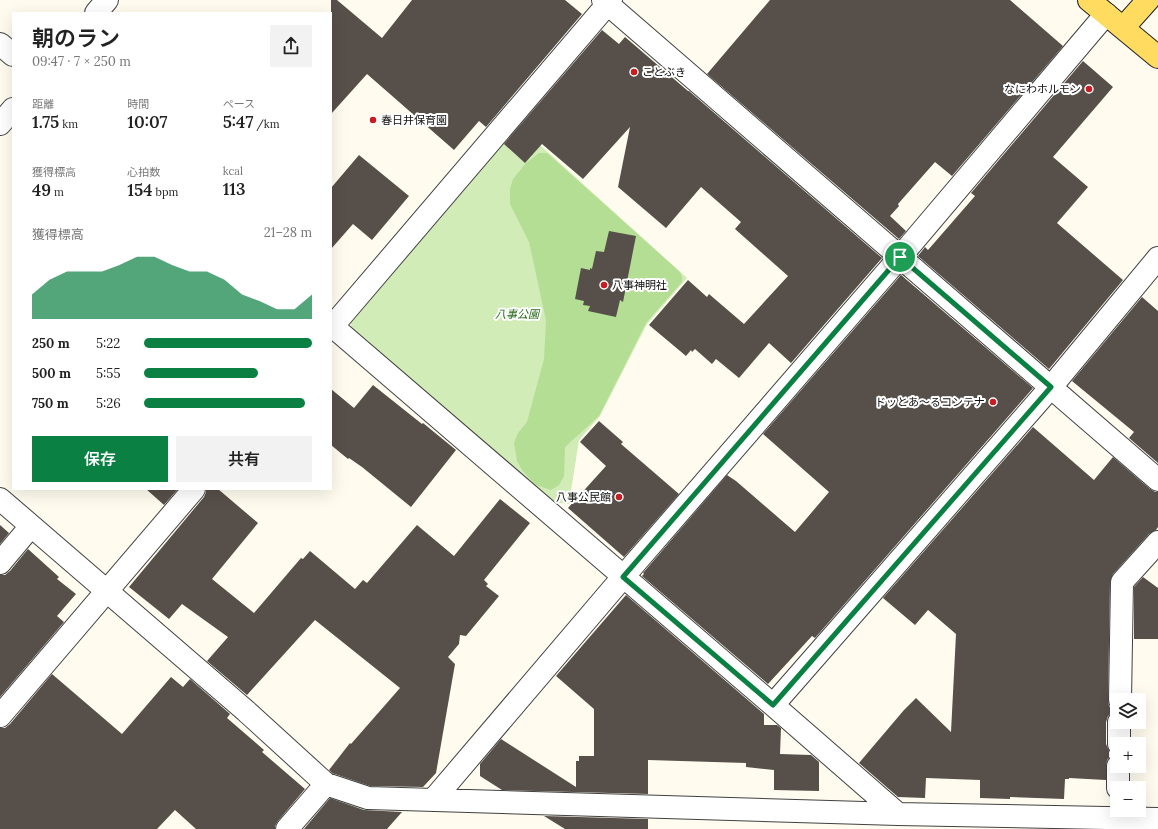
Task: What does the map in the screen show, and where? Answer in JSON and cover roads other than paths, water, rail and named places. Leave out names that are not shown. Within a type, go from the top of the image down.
[{"type":"main road","points":[[1089,0],[1158,57]]},
{"type":"main road","points":[[1123,28],[1148,0]]},
{"type":"street","points":[[97,12],[107,0]]},
{"type":"street","points":[[332,325],[607,1],[1158,480]]},
{"type":"street","points":[[433,800],[623,577],[900,257],[1106,14]]},
{"type":"street","points":[[0,44],[12,54]]},
{"type":"street","points":[[0,124],[12,110]]},
{"type":"street","points":[[773,705],[1051,387],[1158,258]]},
{"type":"street","points":[[332,327],[898,814]]},
{"type":"street","points":[[0,716],[193,490]]},
{"type":"street","points":[[0,499],[246,711],[326,784],[368,798],[898,814],[1110,814]]},
{"type":"street","points":[[0,563],[31,526]]},
{"type":"street","points":[[1120,693],[1122,582],[1158,542]]},
{"type":"street","points":[[287,829],[326,784]]},
{"type":"street","points":[[1142,817],[1158,819]]},
{"type":"place","name":"ことぶき","points":[[634,72]]},
{"type":"place","name":"なにわホルモン","points":[[1089,89]]},
{"type":"place","name":"春日井保育園","points":[[373,120]]},
{"type":"place","name":"八事神明社","points":[[604,285]]},
{"type":"place","name":"ドッとあ〜るコンテナ","points":[[993,402]]},
{"type":"place","name":"八事公民館","points":[[619,497]]},
{"type":"park label","name":"八事公園","points":[[517,314]]}]
